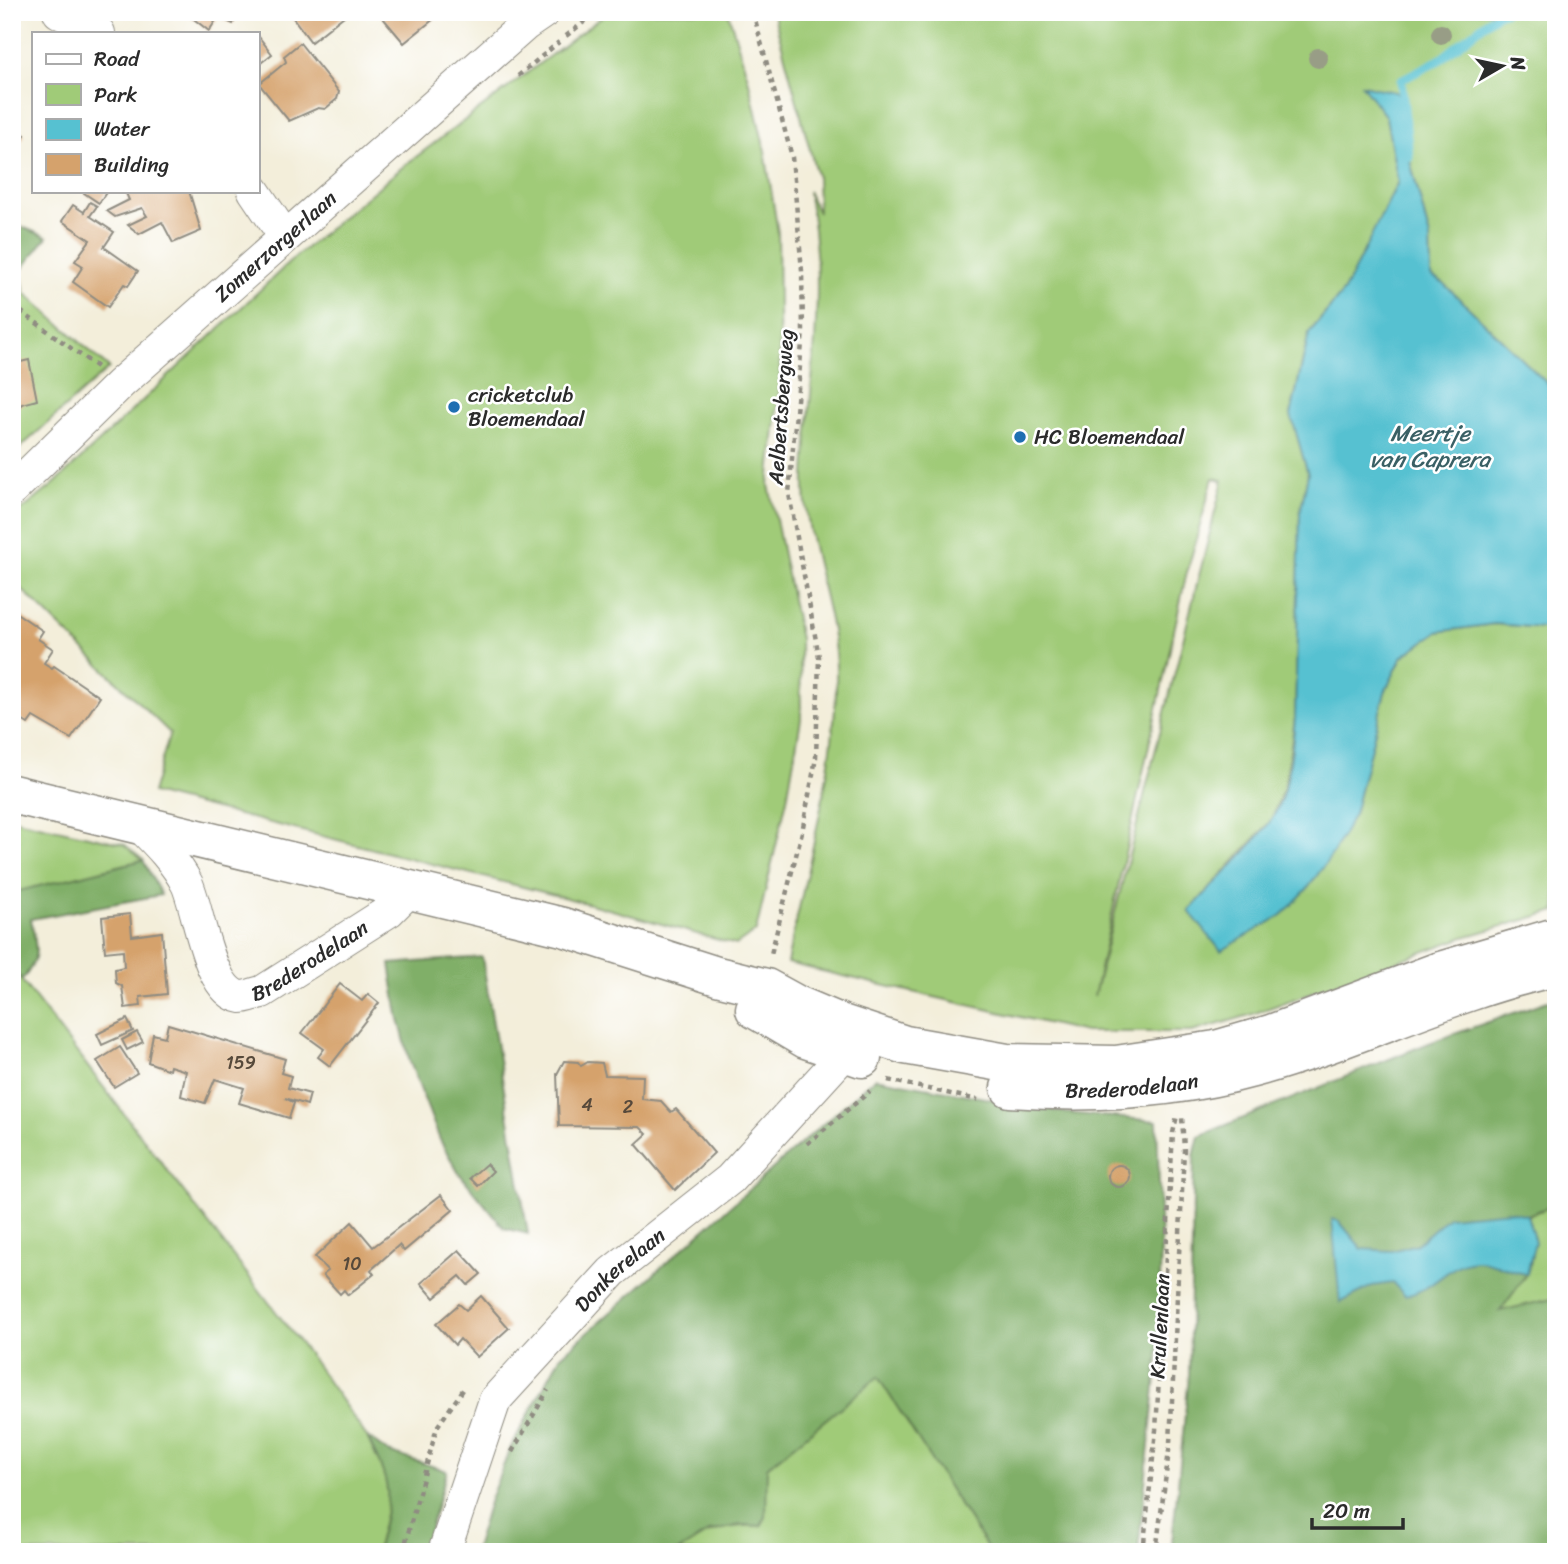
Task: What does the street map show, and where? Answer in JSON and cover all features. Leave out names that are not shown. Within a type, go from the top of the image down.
[{"type":"street","points":[[59,12],[97,32]]},
{"type":"street","name":"Zomerzorgerlaan","points":[[12,490],[120,384],[529,17]]},
{"type":"street","points":[[255,192],[285,237]]},
{"type":"street","name":"Brederodelaan","points":[[12,794],[135,821],[563,927],[717,976],[761,1014],[806,1039],[852,1041],[939,1078],[997,1087],[1069,1092],[1139,1090],[1216,1050],[1270,1034],[1437,972],[1556,937]]},
{"type":"street","name":"Brederodelaan","points":[[135,821],[165,852],[187,884],[214,967],[226,990],[242,997],[262,992],[366,926],[389,911],[410,890]]},
{"type":"street","name":"Brederodelaan","points":[[1179,1071],[1254,1068],[1427,1006],[1556,967]]},
{"type":"street","name":"Donkerelaan","points":[[444,1552],[495,1400],[612,1272],[730,1179],[852,1041]]},
{"type":"path","name":"Aelbertsbergweg","points":[[753,12],[792,157],[803,271],[803,331],[789,494],[819,657],[816,758],[802,832],[771,956]]},
{"type":"path","points":[[12,306],[120,384]]},
{"type":"path","points":[[1143,1552],[1156,1430],[1179,1071]]},
{"type":"path","name":"Krullenlaan","points":[[1156,1552],[1171,1443],[1184,1150],[1179,1071]]},
{"type":"path","points":[[806,1145],[886,1080]]},
{"type":"path","points":[[511,1454],[550,1387]]},
{"type":"green space","name":"cricketclub Bloemendaal","points":[[608,12],[728,12],[748,78],[765,151],[778,233],[780,382],[769,485],[800,639],[801,719],[787,799],[756,931],[736,945],[594,905],[152,793],[170,733],[12,580],[12,518],[53,485],[294,258],[400,169]]},
{"type":"green space","name":"HC Bloemendaal","points":[[773,12],[1556,12],[1556,392],[1444,284],[1431,276],[1430,238],[1409,157],[1400,94],[1363,85],[1386,117],[1398,182],[1344,291],[1309,333],[1291,414],[1308,474],[1300,513],[1295,718],[1285,784],[1271,821],[1189,911],[1221,950],[1252,932],[1354,814],[1385,692],[1402,657],[1437,632],[1494,624],[1556,629],[1556,911],[1464,937],[1250,1015],[1192,1032],[1085,1032],[787,963],[820,814],[836,701],[834,642],[813,547],[805,477],[817,298],[817,262],[808,191],[818,213],[817,176]],"holes":[[[1213,478],[1223,480],[1094,996],[1186,576]]]},
{"type":"green space","points":[[12,223],[47,237],[12,282]]},
{"type":"green space","points":[[12,236],[25,293],[109,368],[12,455]]},
{"type":"green space","points":[[12,819],[124,844],[143,860],[14,893]]},
{"type":"green space","points":[[143,860],[161,895],[31,919],[36,945],[35,958],[22,980],[12,968],[12,890],[15,892]]},
{"type":"green space","points":[[482,957],[528,1234],[504,1228],[458,1172],[440,1140],[410,1062],[398,1015],[390,964]]},
{"type":"green space","points":[[12,968],[310,1356],[367,1437],[386,1476],[389,1498],[376,1552],[12,1552]]},
{"type":"green space","points":[[1556,998],[1556,1205],[1527,1215],[1532,1257],[1524,1277],[1500,1311],[1556,1298],[1556,1552],[1171,1552],[1189,1375],[1194,1156],[1199,1136],[1429,1043]]},
{"type":"green space","points":[[875,1078],[1067,1113],[1157,1121],[1161,1245],[1158,1358],[1138,1552],[990,1552],[878,1377],[767,1467],[766,1517],[761,1526],[741,1525],[709,1532],[677,1552],[474,1552],[490,1499],[510,1449],[560,1357]]},
{"type":"green space","points":[[1556,1205],[1556,1298],[1499,1312],[1524,1277],[1532,1257],[1527,1215]]},
{"type":"green space","points":[[878,1376],[990,1552],[677,1552],[706,1534],[738,1526],[761,1526],[767,1467]]},
{"type":"green space","points":[[367,1437],[388,1452],[447,1471],[423,1552],[376,1552],[385,1517],[387,1493],[382,1470]]},
{"type":"water","name":"Meertje van Caprera","points":[[1362,85],[1400,93],[1409,157],[1430,238],[1431,276],[1444,284],[1556,392],[1556,629],[1494,624],[1437,632],[1402,657],[1385,692],[1354,814],[1333,853],[1308,888],[1282,915],[1221,951],[1189,911],[1241,857],[1269,823],[1281,799],[1291,758],[1295,718],[1300,513],[1308,474],[1291,415],[1309,333],[1344,291],[1398,182],[1386,117]]},
{"type":"water","points":[[1510,1211],[1527,1215],[1535,1242],[1527,1274],[1485,1262],[1469,1262],[1405,1296],[1393,1283],[1372,1286],[1340,1303],[1332,1219],[1339,1221],[1362,1249],[1392,1251],[1417,1244],[1448,1217]]},
{"type":"building","points":[[185,12],[238,12],[233,24],[218,17],[209,31]]},
{"type":"building","points":[[295,12],[349,12],[311,42],[291,15]]},
{"type":"building","points":[[378,12],[439,12],[440,14],[404,43]]},
{"type":"building","points":[[259,37],[272,54],[259,64]]},
{"type":"building","points":[[300,43],[339,92],[337,99],[325,109],[318,108],[289,121],[259,84],[286,62],[284,56]]},
{"type":"building","points":[[14,126],[25,135],[12,152],[12,129]]},
{"type":"building","points":[[84,192],[106,192],[99,203]]},
{"type":"building","points":[[125,192],[189,192],[201,231],[173,243],[162,222],[139,234],[128,225],[147,216],[142,208],[115,217],[107,211],[129,200]]},
{"type":"building","points":[[90,202],[97,206],[90,216],[114,232],[104,247],[138,271],[128,286],[124,284],[108,307],[73,282],[83,266],[75,261],[90,240],[62,221],[73,205],[84,212]]},
{"type":"building","points":[[29,360],[37,400],[22,404],[12,412],[12,364]]},
{"type":"building","points":[[12,610],[43,631],[38,639],[53,649],[44,663],[52,668],[54,666],[100,697],[71,739],[33,717],[28,724],[12,714]]},
{"type":"building","points":[[130,914],[132,936],[162,932],[167,994],[140,997],[141,1006],[125,1008],[122,986],[116,983],[115,969],[124,967],[123,950],[105,952],[102,917]]},
{"type":"building","points":[[340,984],[362,1001],[368,994],[379,1003],[330,1066],[318,1057],[324,1049],[302,1033]]},
{"type":"building","points":[[127,1019],[133,1031],[102,1045],[97,1034]]},
{"type":"building","points":[[168,1024],[285,1059],[281,1073],[291,1076],[288,1088],[310,1094],[307,1105],[285,1098],[294,1103],[289,1118],[239,1103],[244,1088],[215,1079],[205,1103],[181,1096],[186,1071],[170,1066],[169,1070],[148,1062],[153,1034],[165,1037]]},
{"type":"building","points":[[137,1032],[143,1042],[127,1050],[122,1040]]},
{"type":"building","points":[[120,1047],[137,1073],[114,1087],[97,1061]]},
{"type":"building","points":[[564,1061],[578,1062],[581,1066],[588,1062],[602,1063],[605,1075],[643,1076],[642,1099],[661,1101],[671,1112],[676,1109],[714,1153],[675,1190],[636,1144],[647,1134],[640,1127],[559,1126],[557,1074]]},
{"type":"building","points":[[486,1164],[493,1171],[478,1186],[470,1178]]},
{"type":"building","points":[[1119,1165],[1127,1168],[1130,1176],[1127,1184],[1119,1187],[1111,1184],[1108,1176],[1111,1168]]},
{"type":"building","points":[[441,1195],[453,1210],[404,1251],[399,1245],[371,1270],[374,1274],[348,1295],[344,1290],[340,1294],[323,1275],[328,1271],[315,1257],[352,1222],[373,1247]]},
{"type":"building","points":[[459,1250],[481,1274],[468,1285],[460,1276],[434,1298],[421,1283]]},
{"type":"building","points":[[481,1296],[509,1328],[477,1357],[460,1339],[455,1345],[436,1324],[459,1304],[466,1310]]},
{"type":"waterway","points":[[1409,157],[1401,80],[1441,59],[1498,13],[1504,12]]},
{"type":"place","name":"cricketclub Bloemendaal","points":[[454,407]]},
{"type":"place","name":"HC Bloemendaal","points":[[1020,437]]}]
